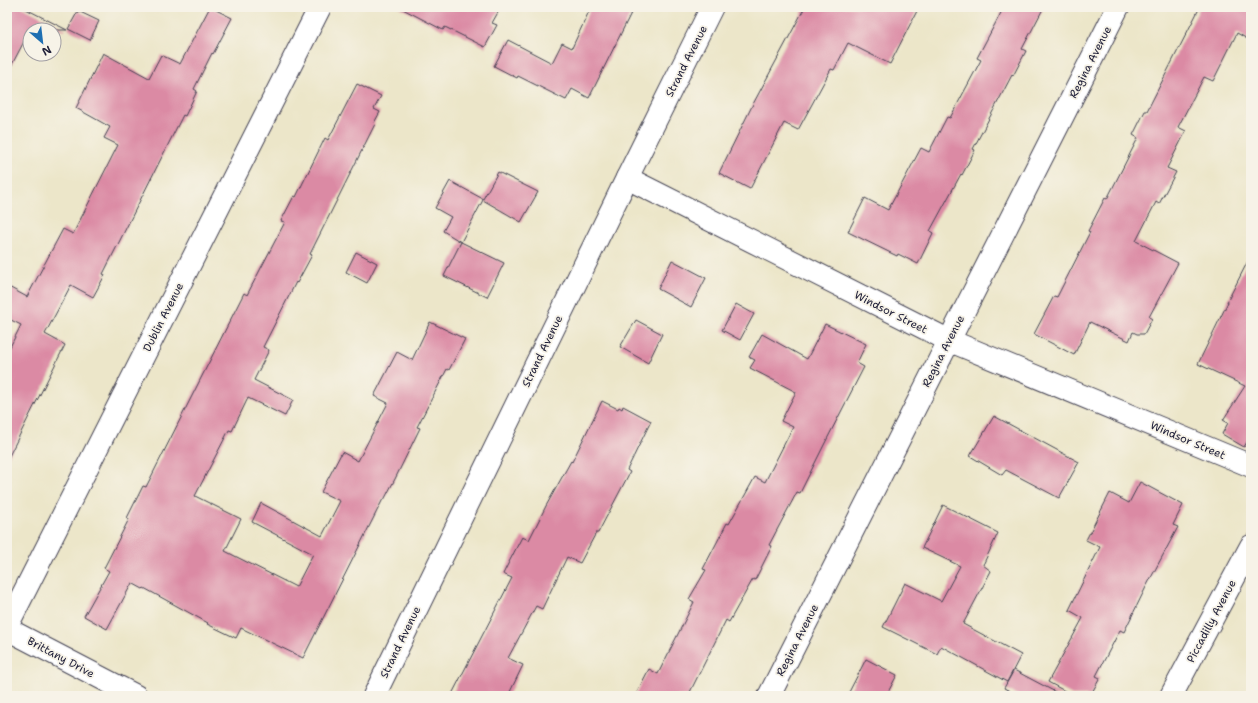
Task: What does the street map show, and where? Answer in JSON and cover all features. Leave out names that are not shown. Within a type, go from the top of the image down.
[{"type":"street","name":"Dublin Avenue","points":[[7,628],[320,7]]},
{"type":"street","name":"Strand Avenue","points":[[374,696],[712,7]]},
{"type":"street","name":"Regina Avenue","points":[[768,696],[1118,7]]},
{"type":"street","name":"Windsor Street","points":[[627,178],[948,340],[1251,466]]},
{"type":"street","name":"Piccadilly Avenue","points":[[1171,696],[1251,546]]},
{"type":"street","name":"Brittany Drive","points":[[7,628],[136,696]]},
{"type":"building","points":[[7,7],[22,7],[51,22],[22,22],[22,45],[7,74]]},
{"type":"building","points":[[210,7],[232,18],[194,89],[197,91],[185,116],[183,115],[103,274],[105,275],[93,297],[71,285],[45,334],[65,345],[7,460],[7,353],[21,325],[7,318],[7,286],[27,297],[63,229],[73,234],[118,145],[104,138],[110,127],[76,108],[103,53],[149,78],[161,55],[180,64]]},
{"type":"building","points":[[399,7],[501,7],[492,23],[497,25],[485,47],[445,27],[443,30]]},
{"type":"building","points":[[591,7],[634,7],[589,98],[572,89],[566,100],[518,76],[517,78],[494,66],[508,40],[552,63],[562,43],[572,48]]},
{"type":"building","points":[[805,7],[919,7],[890,64],[848,43],[834,70],[831,69],[798,130],[784,123],[750,189],[719,173],[752,106]]},
{"type":"building","points":[[1004,7],[1044,7],[1022,49],[1026,51],[973,149],[975,150],[962,175],[961,174],[930,231],[933,233],[918,264],[898,254],[897,256],[848,232],[865,198],[888,210],[921,148],[929,152],[947,117],[950,118],[981,60],[977,58]]},
{"type":"building","points":[[1200,7],[1251,7],[1251,41],[1237,33],[1213,81],[1204,77],[1178,127],[1186,131],[1167,168],[1176,172],[1159,204],[1156,202],[1136,241],[1178,263],[1149,317],[1152,319],[1144,334],[1137,334],[1133,332],[1129,341],[1090,322],[1074,355],[1034,334],[1054,296],[1057,297],[1090,232],[1088,231],[1105,198],[1107,199],[1138,138],[1133,135],[1145,111],[1147,111]]},
{"type":"building","points":[[78,11],[99,21],[90,40],[68,29]]},
{"type":"building","points":[[357,84],[381,96],[374,109],[380,112],[310,254],[312,255],[297,283],[296,282],[263,347],[269,350],[254,380],[293,400],[285,416],[248,398],[232,431],[229,430],[195,496],[241,519],[225,551],[296,587],[313,554],[252,522],[261,503],[322,536],[340,501],[321,492],[342,452],[358,461],[388,403],[374,396],[397,352],[412,360],[430,322],[465,339],[449,370],[447,369],[417,427],[420,428],[395,479],[384,500],[383,499],[303,658],[241,628],[236,638],[132,583],[107,629],[84,616],[109,571],[104,568],[129,519],[127,518],[143,486],[146,487],[244,293],[247,295],[285,222],[281,221],[294,196],[296,197],[325,138],[328,140]]},
{"type":"building","points":[[498,172],[538,192],[521,222],[483,200],[461,242],[443,231],[451,217],[435,208],[450,181],[483,199]]},
{"type":"building","points":[[461,242],[504,263],[487,297],[444,276]]},
{"type":"building","points":[[356,252],[377,263],[367,283],[346,272]]},
{"type":"building","points":[[1251,255],[1251,435],[1244,447],[1222,434],[1228,423],[1223,420],[1245,386],[1198,364]]},
{"type":"building","points":[[672,260],[706,278],[691,307],[658,289]]},
{"type":"building","points":[[736,304],[754,314],[740,340],[722,330]]},
{"type":"building","points":[[636,320],[662,334],[648,363],[620,347]]},
{"type":"building","points":[[825,324],[866,344],[857,363],[864,367],[800,493],[797,492],[769,545],[772,546],[755,580],[753,579],[729,622],[726,620],[688,696],[635,696],[649,669],[658,674],[694,602],[689,599],[706,570],[703,569],[727,523],[729,524],[755,477],[765,482],[793,427],[781,421],[796,392],[750,368],[755,360],[749,357],[762,334],[807,359]]},
{"type":"building","points":[[602,401],[618,409],[619,407],[622,409],[623,406],[651,421],[627,470],[630,472],[598,533],[596,533],[580,563],[567,557],[542,609],[536,606],[508,658],[523,665],[508,696],[451,696],[512,578],[503,574],[508,564],[522,537],[529,540],[546,506],[571,461],[572,462]]},
{"type":"building","points":[[994,416],[1079,462],[1059,498],[1006,470],[1002,475],[970,456]]},
{"type":"building","points":[[1140,482],[1183,505],[1173,525],[1178,527],[1124,632],[1120,630],[1096,676],[1100,678],[1090,696],[1074,696],[1048,682],[1083,618],[1069,610],[1100,547],[1086,540],[1110,493],[1129,503]]},
{"type":"building","points":[[943,505],[998,533],[983,565],[991,571],[963,624],[1021,655],[1007,682],[941,646],[937,654],[883,627],[905,583],[941,601],[960,566],[922,548]]},
{"type":"building","points":[[866,659],[897,675],[886,696],[847,696]]},
{"type":"building","points":[[1014,670],[1063,696],[1019,696],[1004,688]]}]
